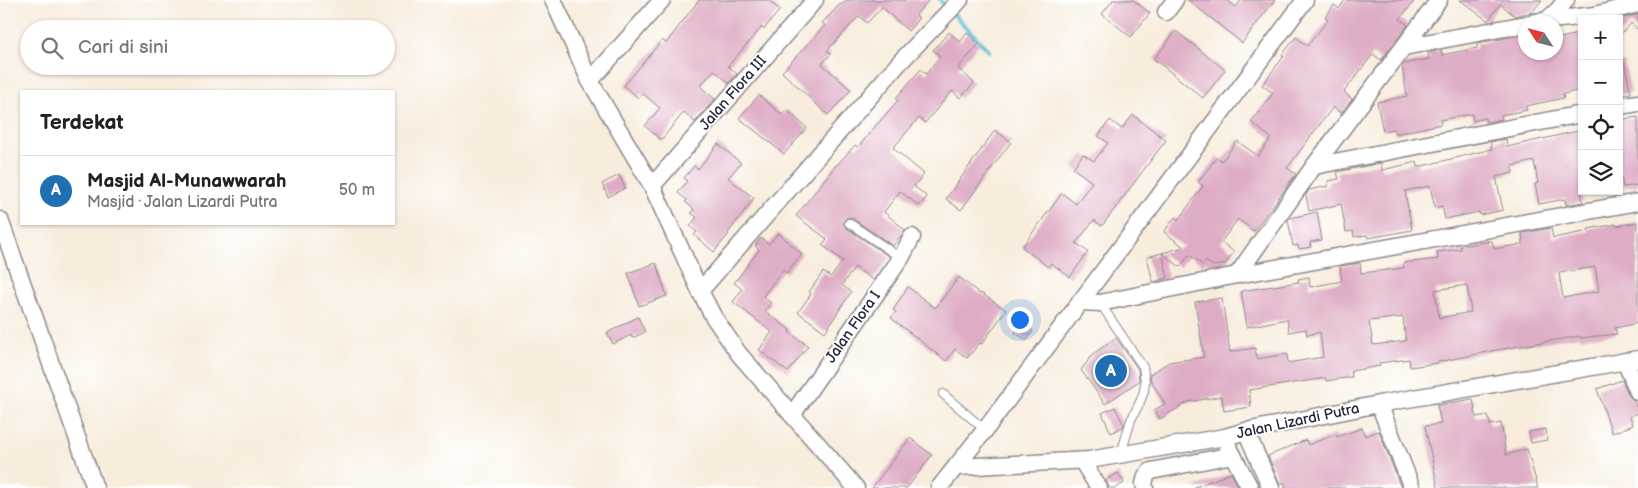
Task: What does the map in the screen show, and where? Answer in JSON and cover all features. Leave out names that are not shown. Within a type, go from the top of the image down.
[{"type":"street","points":[[553,0],[590,81],[652,186],[713,316],[739,354],[856,488]]},
{"type":"street","points":[[590,81],[662,0]]},
{"type":"street","name":"Jalan Flora III","points":[[652,186],[815,0]]},
{"type":"street","points":[[939,488],[985,430],[1305,0]]},
{"type":"street","points":[[1237,275],[1314,166],[1439,0]]},
{"type":"street","points":[[1550,15],[1558,10],[1566,0]]},
{"type":"street","points":[[700,291],[900,62],[959,1]]},
{"type":"street","points":[[1563,18],[1595,15],[1638,4]]},
{"type":"street","points":[[1404,47],[1518,26]]},
{"type":"street","points":[[1623,105],[1638,103]]},
{"type":"street","points":[[1314,166],[1578,115]]},
{"type":"street","points":[[1080,302],[1100,303],[1237,275],[1638,202]]},
{"type":"street","points":[[0,220],[95,488]]},
{"type":"street","name":"Jalan Flora I","points":[[792,415],[901,258],[912,237]]},
{"type":"street","points":[[1631,360],[1638,392]]},
{"type":"street","name":"Jalan Lizardi Putra","points":[[956,467],[1085,461],[1225,437],[1379,404],[1631,360]]},
{"type":"street","points":[[1379,404],[1412,488]]},
{"type":"street","points":[[1246,431],[1271,488]]},
{"type":"street","points":[[1225,437],[1250,488]]},
{"type":"street","points":[[1145,488],[1146,476],[1151,471],[1233,455]]},
{"type":"street","points":[[1085,461],[1099,488]]},
{"type":"lane","points":[[849,223],[901,258]]},
{"type":"lane","points":[[1100,303],[1143,367],[1144,374],[1144,391],[1140,402],[1114,456]]},
{"type":"lane","points":[[943,394],[985,430]]},
{"type":"building","points":[[699,0],[768,0],[780,10],[764,29],[762,27],[728,66],[737,74],[729,83],[714,70],[700,86],[715,99],[695,122],[684,112],[661,140],[645,126],[660,108],[642,93],[638,98],[624,86],[662,40],[666,43]]},
{"type":"building","points":[[846,0],[929,0],[916,15],[919,18],[908,31],[882,7],[867,23],[859,16],[827,51],[831,54],[822,64],[851,90],[828,115],[782,72],[825,25],[822,23]]},
{"type":"building","points":[[1113,0],[1133,0],[1150,13],[1131,37],[1102,14]]},
{"type":"building","points":[[1188,0],[1227,0],[1236,7],[1241,0],[1275,0],[1242,43]]},
{"type":"building","points":[[1345,0],[1415,0],[1400,19],[1408,25],[1381,60],[1373,54],[1344,92],[1352,99],[1341,113],[1333,107],[1287,168],[1296,174],[1254,231],[1238,219],[1221,242],[1234,252],[1225,264],[1213,266],[1206,261],[1203,265],[1189,255],[1180,267],[1162,253],[1168,278],[1153,282],[1147,257],[1184,247],[1164,232],[1175,217],[1178,220],[1203,186],[1198,182],[1217,157],[1222,161],[1237,141],[1258,156],[1271,138],[1251,122],[1273,93],[1262,85],[1284,56],[1282,55],[1296,37],[1307,46],[1328,20],[1325,17],[1334,5],[1339,9]]},
{"type":"building","points":[[1460,0],[1542,0],[1532,12],[1515,16],[1500,4],[1488,21]]},
{"type":"building","points":[[1638,14],[1638,30],[1631,23],[1623,32],[1623,18]]},
{"type":"building","points":[[1176,31],[1225,70],[1203,98],[1154,59]]},
{"type":"building","points":[[949,32],[960,42],[967,33],[979,44],[958,68],[974,83],[960,98],[952,91],[925,123],[919,118],[893,148],[924,174],[914,186],[927,197],[919,206],[900,191],[884,212],[905,230],[893,246],[852,218],[845,219],[843,223],[846,228],[890,257],[873,280],[855,267],[842,285],[851,292],[825,332],[798,312],[823,272],[831,277],[843,261],[822,245],[827,239],[796,216],[835,166],[855,145],[858,147],[898,100],[896,98],[921,69],[926,74],[940,56],[933,50]]},
{"type":"building","points":[[1578,34],[1578,91],[1563,94],[1564,98],[1526,106],[1527,110],[1501,115],[1502,119],[1486,122],[1485,118],[1473,121],[1472,114],[1440,120],[1441,124],[1395,134],[1394,129],[1383,131],[1377,102],[1407,96],[1403,64],[1429,59],[1428,53],[1441,50],[1442,55],[1477,48],[1477,43],[1518,36],[1518,60],[1563,60],[1563,37]]},
{"type":"building","points":[[1623,62],[1631,93],[1623,94]]},
{"type":"building","points":[[759,95],[782,115],[787,110],[807,128],[784,154],[739,118]]},
{"type":"building","points":[[1133,115],[1166,140],[1102,226],[1094,220],[1076,243],[1088,252],[1070,277],[1051,263],[1048,267],[1022,247],[1062,193],[1076,204],[1092,182],[1073,168],[1083,154],[1094,161],[1108,143],[1098,136],[1110,120],[1122,129]]},
{"type":"building","points":[[1638,117],[1638,185],[1623,187],[1623,150],[1623,119]]},
{"type":"building","points":[[995,130],[1011,142],[961,210],[946,199]]},
{"type":"building","points":[[1578,131],[1578,195],[1582,195],[1583,202],[1566,205],[1565,199],[1539,204],[1535,184],[1538,183],[1534,161],[1512,166],[1513,173],[1496,177],[1503,210],[1480,215],[1479,212],[1445,219],[1442,206],[1435,208],[1430,186],[1405,191],[1412,230],[1368,238],[1367,235],[1354,237],[1353,231],[1346,232],[1341,204],[1309,211],[1306,195],[1309,190],[1328,186],[1328,181],[1339,179],[1337,172],[1381,163],[1382,170],[1417,162],[1418,167],[1492,149],[1490,142],[1506,139],[1507,147]]},
{"type":"building","points":[[718,144],[741,163],[728,178],[754,198],[714,252],[694,235],[697,232],[690,226],[697,217],[691,213],[694,209],[678,193],[687,181],[684,178],[694,166],[698,169]]},
{"type":"building","points":[[619,175],[625,188],[608,197],[602,184]]},
{"type":"building","points":[[1317,212],[1322,240],[1310,242],[1311,247],[1299,249],[1298,245],[1293,246],[1288,220]]},
{"type":"building","points":[[1638,222],[1638,323],[1615,328],[1617,334],[1580,338],[1580,336],[1410,367],[1409,359],[1379,363],[1380,366],[1351,371],[1352,377],[1326,381],[1326,378],[1249,390],[1251,407],[1224,411],[1222,396],[1188,402],[1160,419],[1154,410],[1165,404],[1151,381],[1150,374],[1169,362],[1204,357],[1195,302],[1222,298],[1230,352],[1255,348],[1257,359],[1287,354],[1288,363],[1323,357],[1320,332],[1307,335],[1306,329],[1289,332],[1287,319],[1247,327],[1241,291],[1299,282],[1298,279],[1309,277],[1310,287],[1342,281],[1340,266],[1360,263],[1361,273],[1404,268],[1403,263],[1438,259],[1437,252],[1461,249],[1460,246],[1492,241],[1494,249],[1523,244],[1522,233],[1551,228],[1553,238],[1589,231],[1588,229],[1616,224],[1616,226]],"holes":[[[1595,267],[1599,291],[1563,298],[1559,273]],[[1467,285],[1471,312],[1439,318],[1435,290]],[[1403,317],[1406,341],[1373,345],[1369,321]]]},
{"type":"building","points":[[778,233],[802,254],[786,273],[783,270],[763,296],[771,303],[765,311],[808,346],[788,372],[759,350],[772,332],[733,302],[742,289],[734,283],[759,250],[755,246],[761,238],[769,244]]},
{"type":"building","points":[[656,263],[667,296],[639,306],[628,273]]},
{"type":"building","points":[[959,277],[980,294],[1006,310],[982,344],[980,343],[967,358],[955,349],[946,361],[891,318],[896,312],[893,310],[908,287],[935,308]]},
{"type":"building","points":[[638,317],[645,332],[632,338],[631,335],[613,344],[607,333]]},
{"type":"building","points":[[1021,324],[1033,331],[1027,340],[1015,333]]},
{"type":"building","points":[[1116,338],[1138,369],[1139,381],[1105,404],[1081,370],[1093,354]]},
{"type":"building","points":[[1622,380],[1629,396],[1634,401],[1638,413],[1630,416],[1633,425],[1612,433],[1597,389]]},
{"type":"building","points":[[1473,399],[1476,417],[1488,415],[1490,425],[1501,423],[1506,455],[1527,449],[1538,488],[1438,488],[1425,426],[1441,424],[1437,405]]},
{"type":"building","points":[[1115,407],[1124,425],[1111,433],[1102,413]]},
{"type":"building","points":[[1362,428],[1365,436],[1379,431],[1401,488],[1286,488],[1284,482],[1280,484],[1268,456],[1306,440],[1308,445],[1336,434],[1337,437]]},
{"type":"building","points":[[1546,429],[1547,440],[1531,443],[1529,432]]},
{"type":"building","points":[[910,438],[932,455],[907,488],[872,488]]},
{"type":"building","points":[[1118,473],[1124,483],[1116,488],[1109,488],[1106,480]]},
{"type":"building","points":[[1231,473],[1239,488],[1195,488],[1195,487]]},
{"type":"waterway","points":[[940,0],[989,51]]},
{"type":"place","name":"Masjid Al-Munawwarah","points":[[1111,371]]}]
